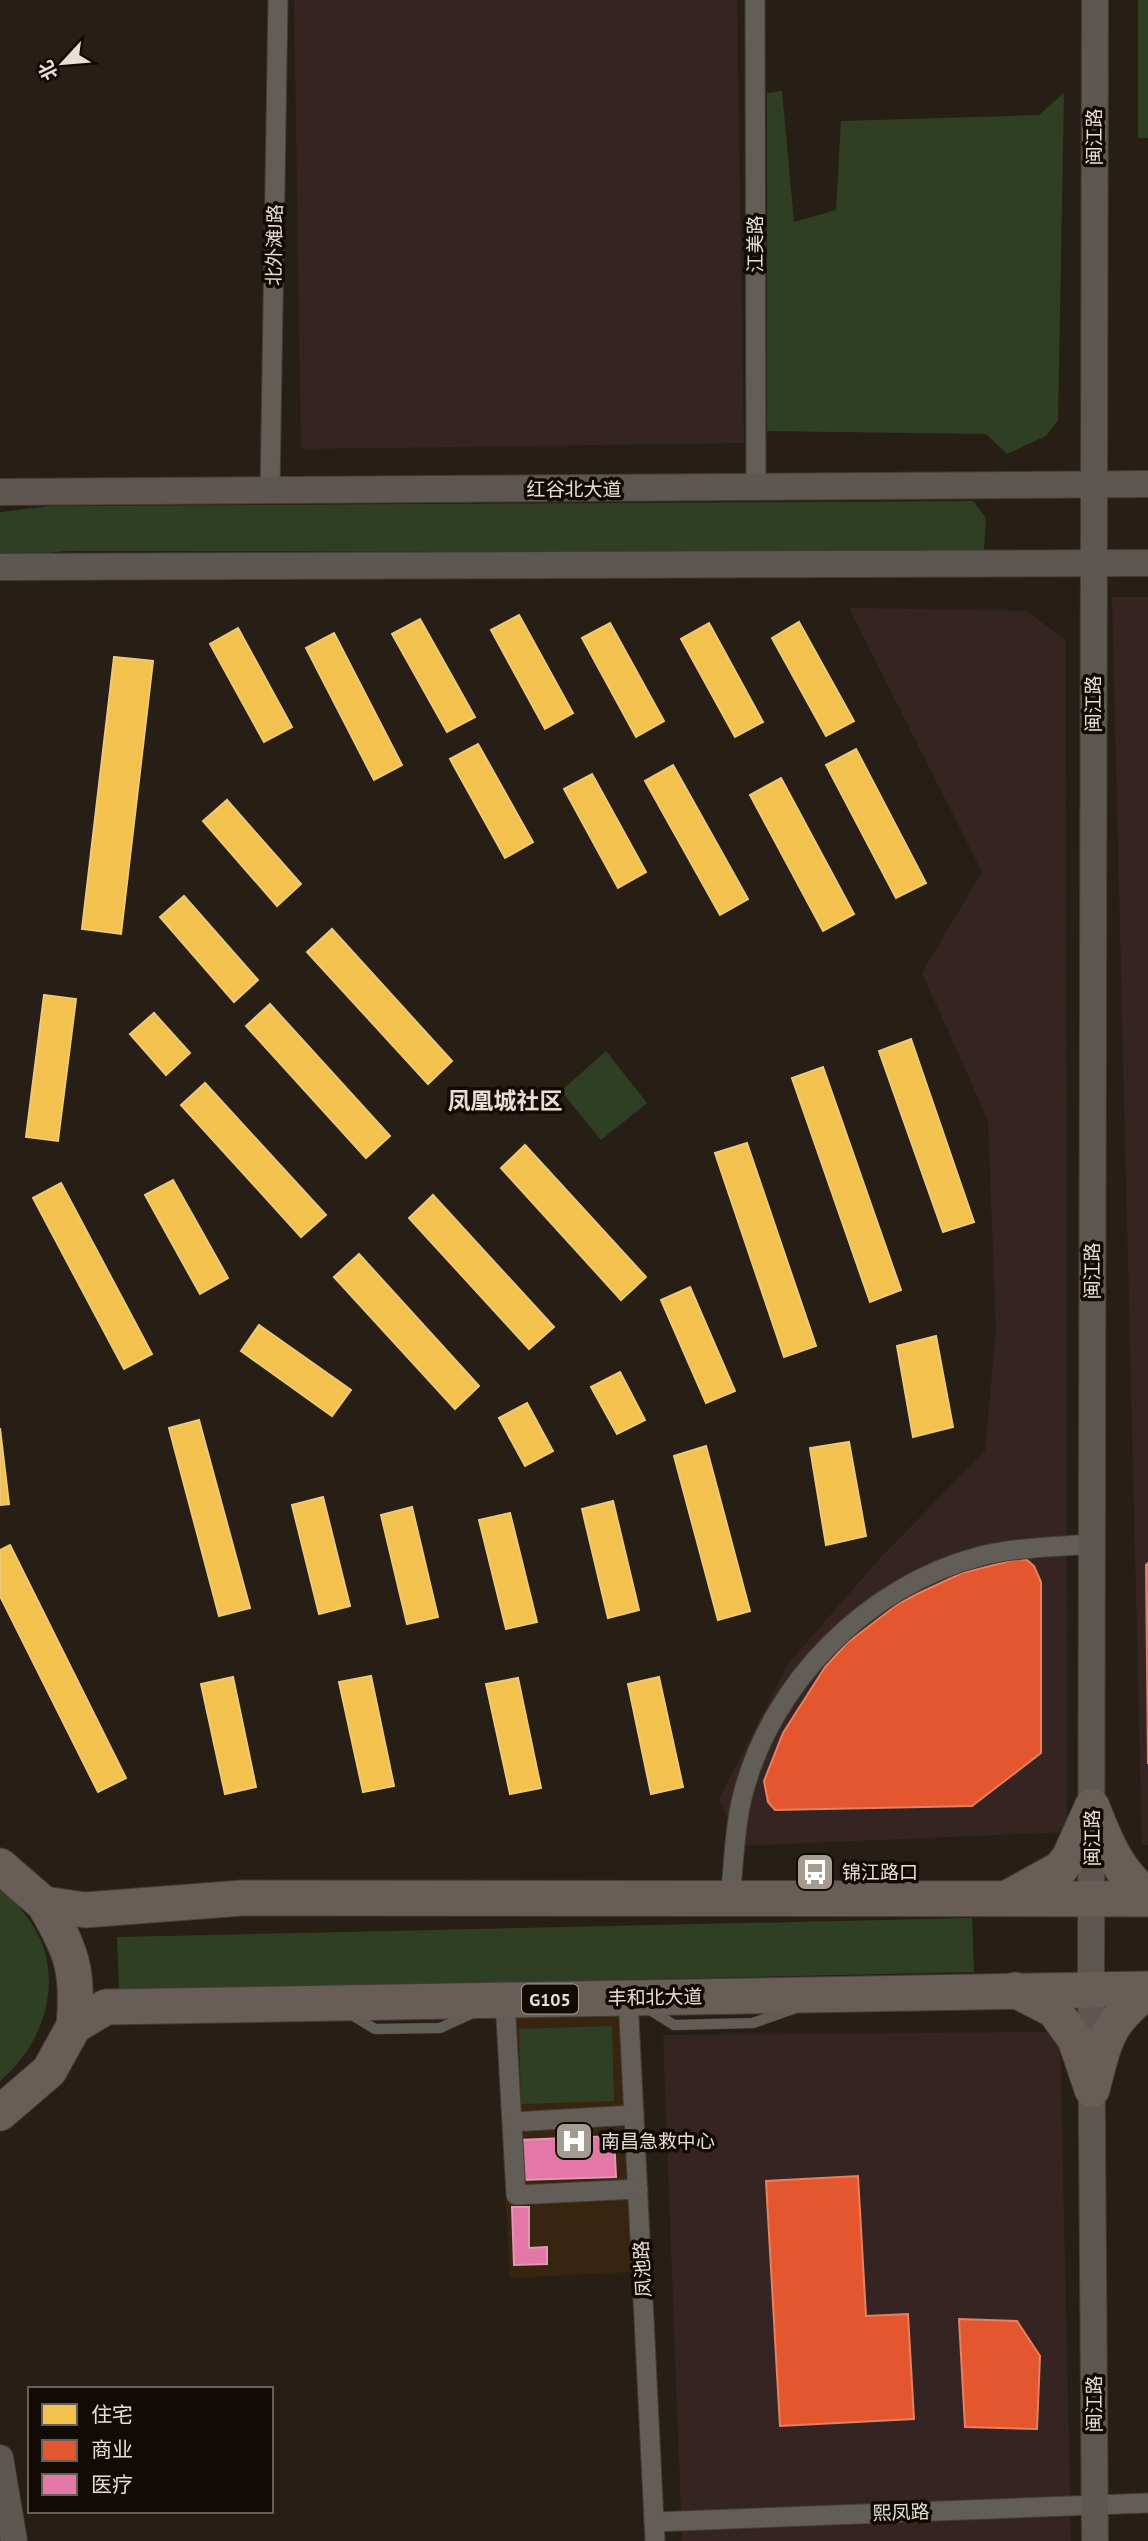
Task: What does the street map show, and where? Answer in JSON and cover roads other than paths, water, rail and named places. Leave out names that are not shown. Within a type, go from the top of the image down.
[{"type":"highway","points":[[1092,1807],[1119,1868],[1129,1882],[1148,1898]]},
{"type":"highway","points":[[1007,1898],[1060,1870],[1092,1807]]},
{"type":"highway","points":[[0,1866],[44,1904],[69,1945],[77,1989],[74,2026],[49,2071],[0,2113]]},
{"type":"highway","points":[[44,1904],[85,1910],[242,1898],[1148,1898]]},
{"type":"highway","points":[[1015,1990],[1054,2010],[1075,2039],[1092,2089]]},
{"type":"highway","name":"丰和北大道","points":[[74,2026],[106,2007],[1015,1990],[1148,1990]]},
{"type":"highway","points":[[1092,2089],[1106,2038],[1119,2013],[1148,1990]]},
{"type":"street","name":"北外滩J路","points":[[270,491],[278,0]]},
{"type":"street","name":"江美路","points":[[755,0],[756,488]]},
{"type":"street","name":"闽江路","points":[[1095,0],[1091,1989],[1095,2541]]},
{"type":"street","name":"红谷北大道","points":[[2,493],[1148,484]]},
{"type":"street","points":[[0,567],[1148,563]]},
{"type":"street","points":[[730,1898],[741,1798],[758,1749],[784,1699],[816,1659],[902,1587],[943,1569],[983,1556],[1092,1544]]},
{"type":"street","name":"凤池路","points":[[628,1997],[655,2532]]},
{"type":"street","points":[[506,2000],[516,2195],[638,2189]]},
{"type":"street","points":[[512,2122],[634,2115]]},
{"type":"street","points":[[0,2458],[14,2541]]},
{"type":"street","name":"熙凤路","points":[[655,2532],[1095,2504],[1148,2503]]},
{"type":"place","name":"锦江路口","points":[[815,1872]]},
{"type":"place","name":"南昌急救中心","points":[[574,2141]]},
{"type":"district","name":"凤凰城社区","points":[[505,1100]]}]
